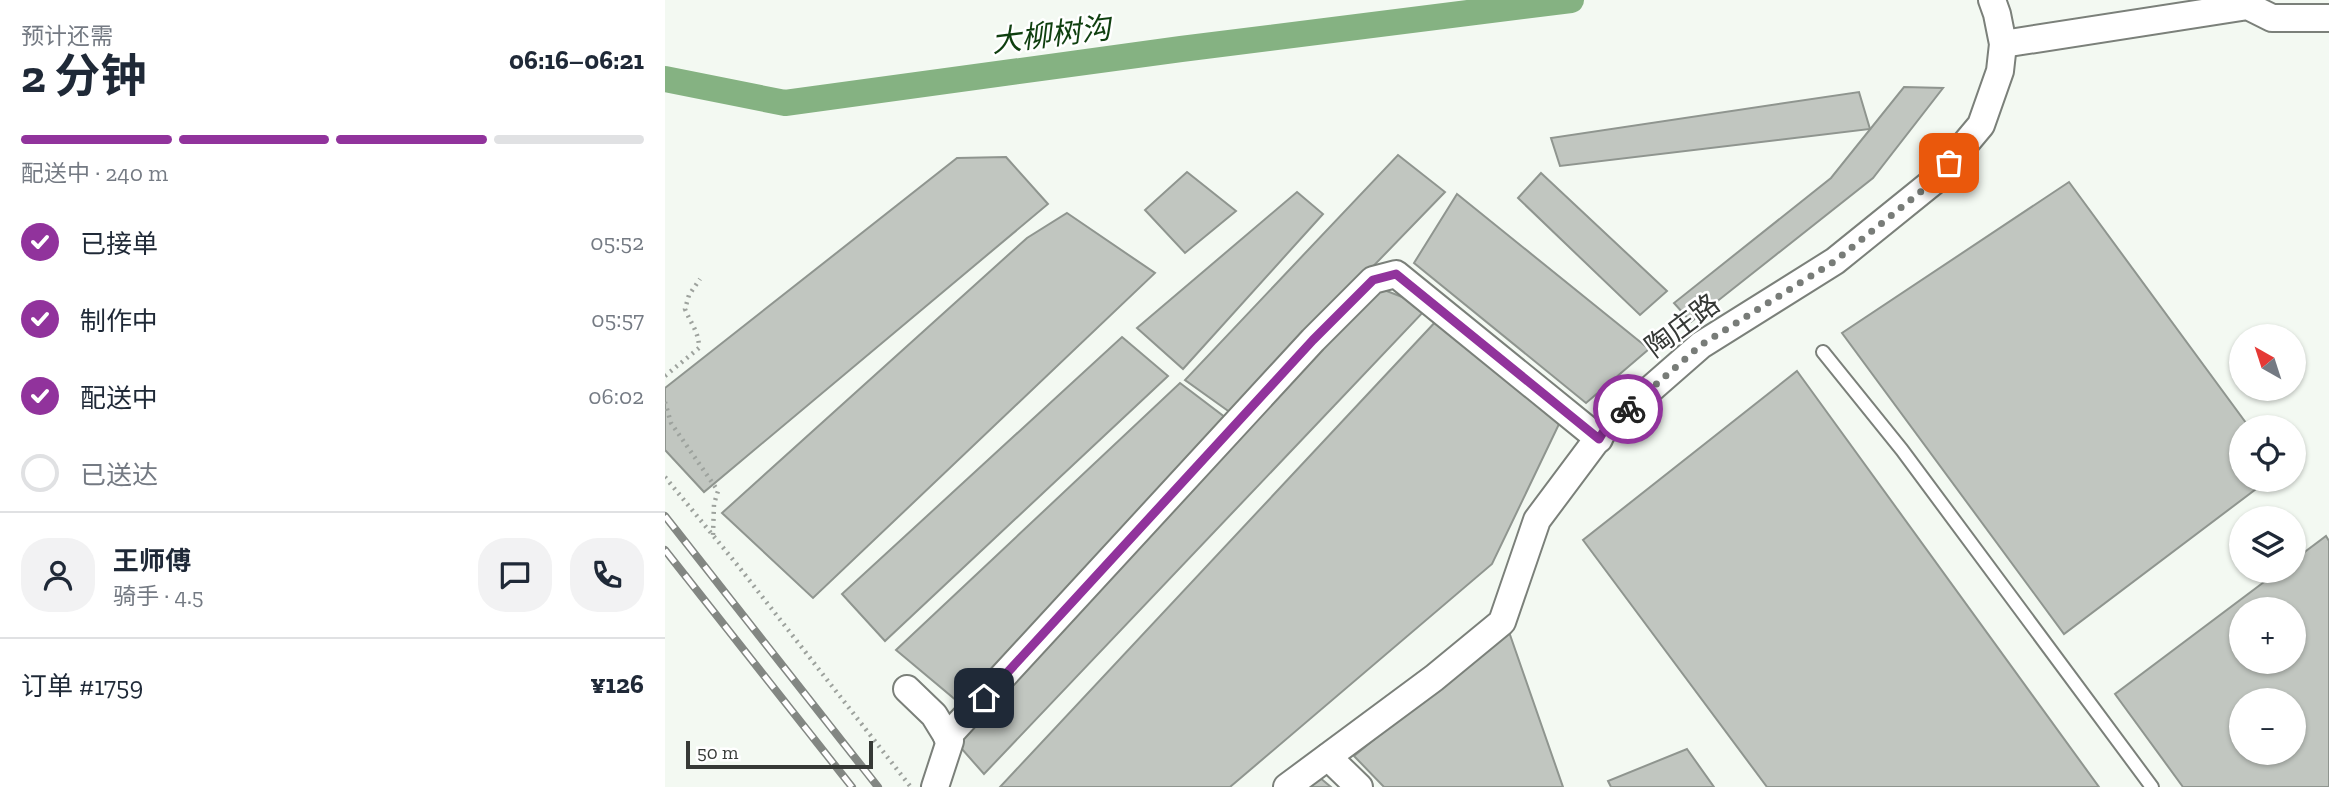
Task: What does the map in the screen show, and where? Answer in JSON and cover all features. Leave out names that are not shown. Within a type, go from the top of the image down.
[{"type":"street","name":"陶庄路","points":[[1287,787],[1434,678],[1502,622],[1537,520],[1605,429],[1701,345],[1835,261],[1934,181],[1981,125],[2000,71],[2003,44],[1992,0]]},
{"type":"street","points":[[2003,44],[2248,6],[2272,18],[2329,19]]},
{"type":"street","points":[[947,737],[1313,340],[1373,280],[1396,274],[1599,439]]},
{"type":"street","points":[[907,689],[934,715],[950,741],[935,787]]},
{"type":"street","points":[[1328,757],[1359,787]]},
{"type":"lane","points":[[1823,352],[1902,450],[2152,787]]},
{"type":"path","points":[[665,376],[699,348],[699,334],[685,309],[689,295],[700,279]]},
{"type":"path","points":[[665,402],[671,423],[718,491],[714,504],[713,536]]},
{"type":"path","points":[[665,477],[911,787]]},
{"type":"building","points":[[1904,87],[1943,88],[1873,178],[1691,322],[1674,303],[1831,178]]},
{"type":"building","points":[[1859,92],[1870,129],[1560,166],[1551,138]]},
{"type":"building","points":[[1398,155],[1445,192],[1231,413],[1185,380]]},
{"type":"building","points":[[1006,157],[1048,204],[704,492],[665,450],[665,388],[957,158]]},
{"type":"building","points":[[1187,172],[1236,211],[1185,253],[1145,210]]},
{"type":"building","points":[[1541,173],[1667,291],[1640,315],[1518,198]]},
{"type":"building","points":[[2069,182],[2240,415],[2229,415],[2229,492],[2252,492],[2234,506],[2229,506],[2229,509],[2064,634],[1842,333]]},
{"type":"building","points":[[1297,192],[1323,214],[1183,369],[1137,328]]},
{"type":"building","points":[[1457,194],[1649,349],[1586,403],[1414,263]]},
{"type":"building","points":[[1067,213],[1155,273],[813,598],[722,513],[1027,238]]},
{"type":"building","points":[[1379,288],[1428,307],[984,774],[954,740]]},
{"type":"building","points":[[1439,318],[1560,422],[1492,564],[1230,787],[1000,787]]},
{"type":"building","points":[[1122,337],[1168,376],[885,641],[842,594]]},
{"type":"building","points":[[1797,371],[2099,787],[1767,787],[1583,540]]},
{"type":"building","points":[[1180,383],[1226,418],[969,711],[896,650]]},
{"type":"building","points":[[2326,536],[2329,541],[2329,787],[2183,787],[2115,694],[2229,608],[2229,674],[2306,674],[2306,597],[2244,597],[2263,583],[2306,583],[2306,551]]},
{"type":"building","points":[[1508,629],[1563,787],[1384,787],[1354,756]]},
{"type":"building","points":[[1687,749],[1714,787],[1611,787],[1608,781]]},
{"type":"building","points":[[1319,777],[1331,787],[1307,787]]},
{"type":"waterway","name":"大柳树沟","points":[[665,79],[785,103],[1571,0]]},
{"type":"railway","points":[[665,516],[878,787]]},
{"type":"railway","points":[[665,550],[852,787]]},
{"type":"way so far","points":[[1628,409],[1701,345],[1835,261],[1934,181],[1949,163]]},
{"type":"route","points":[[984,698],[1313,340],[1373,280],[1396,274],[1599,439],[1605,429],[1628,409]]}]
